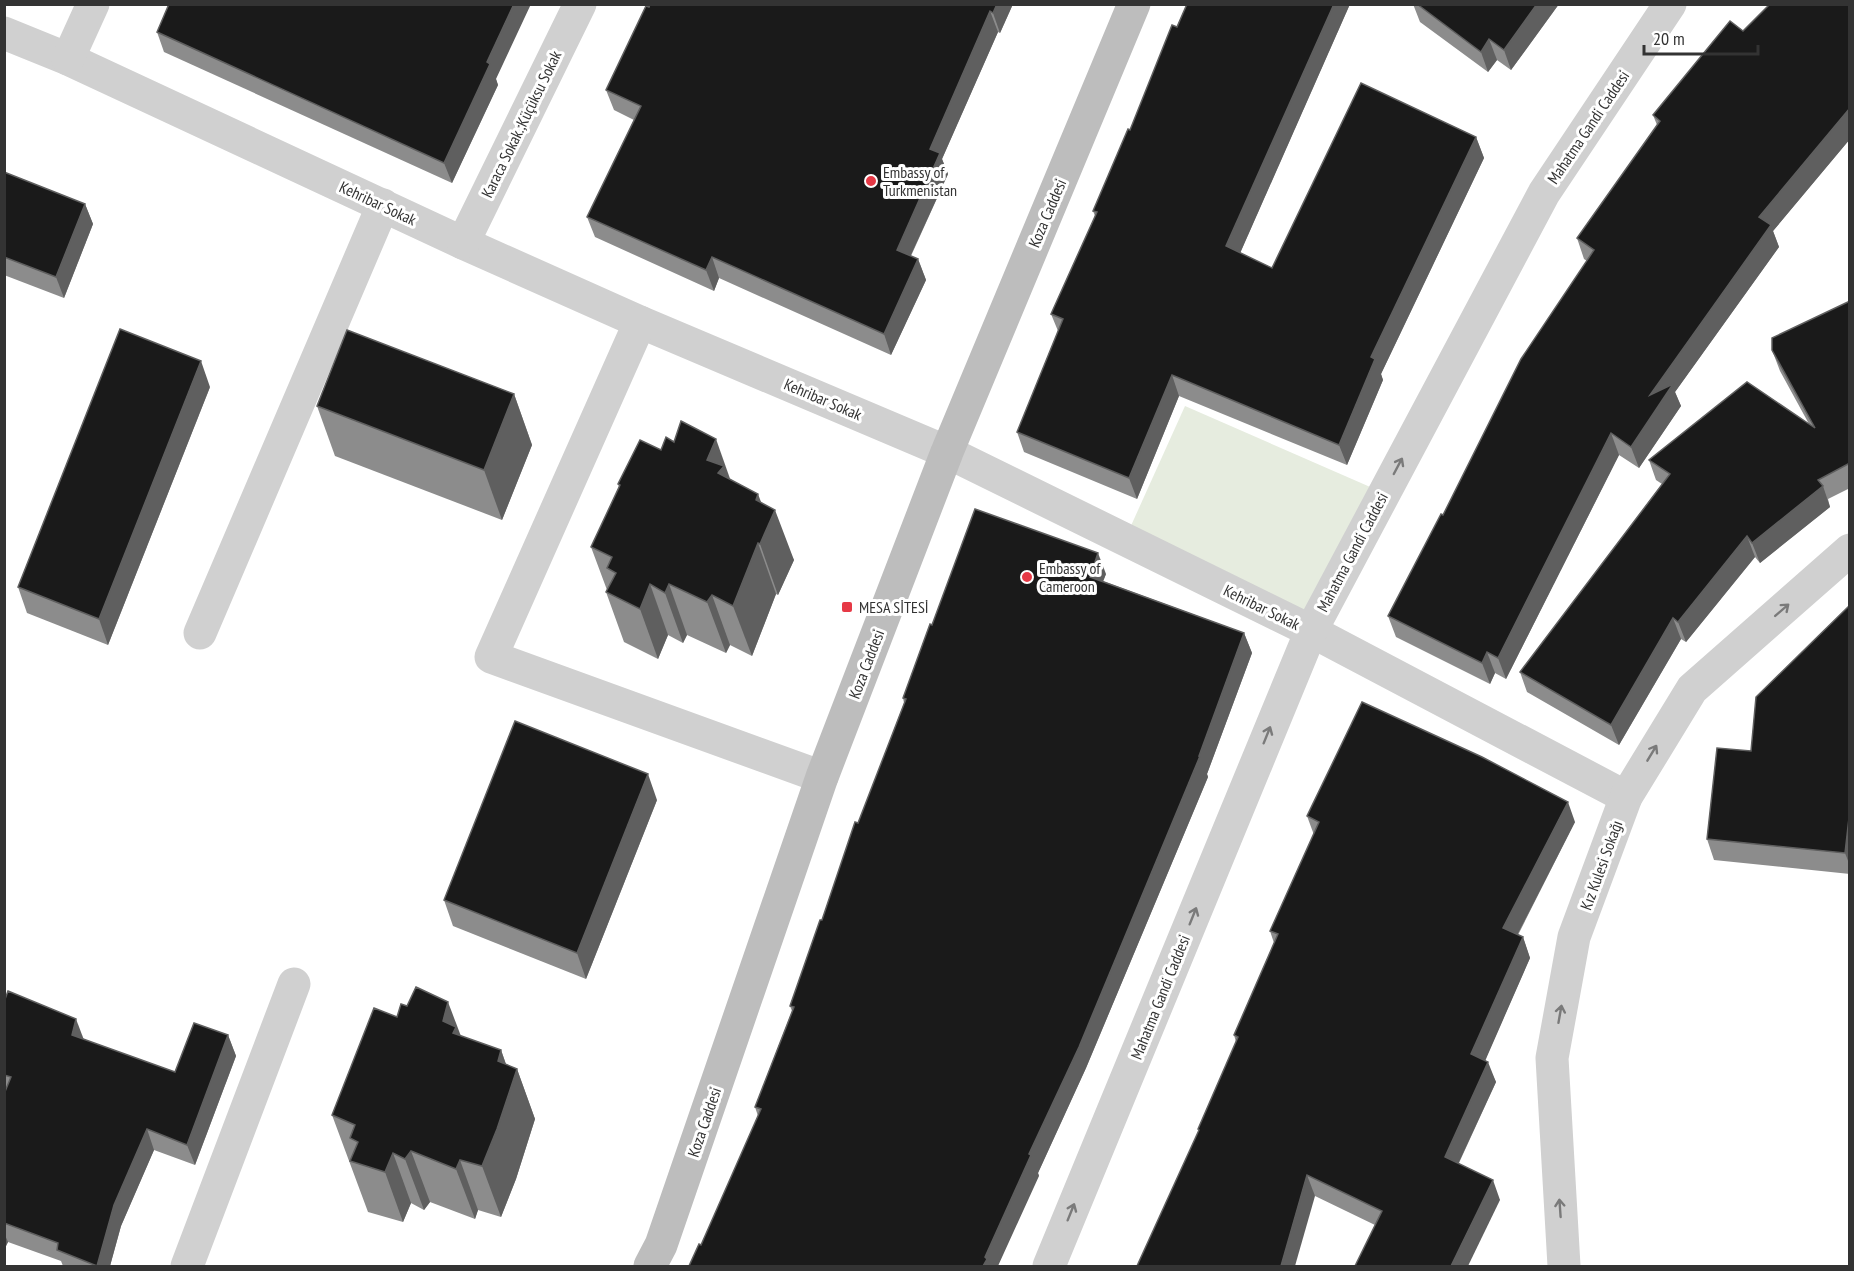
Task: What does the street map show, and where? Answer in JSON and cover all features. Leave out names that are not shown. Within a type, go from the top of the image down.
[{"type":"street","points":[[68,59],[93,4]]},
{"type":"street","name":"Karaca Sokak.;Küçüksu Sokak","points":[[463,243],[580,4]]},
{"type":"street","name":"Koza Caddesi","points":[[650,1266],[661,1245],[822,777],[947,452],[1134,4]]},
{"type":"street","name":"Mahatma Gandi Caddesi","points":[[1049,1266],[1311,631],[1544,193],[1670,4]]},
{"type":"street","name":"Kehribar Sokak","points":[[4,33],[68,59],[463,243],[640,322],[947,452],[1311,631],[1626,797]]},
{"type":"street","points":[[200,633],[383,205]]},
{"type":"street","points":[[640,322],[491,657],[822,777]]},
{"type":"street","name":"Kız Kulesi Sokağı","points":[[1564,1266],[1552,1058],[1574,937],[1626,797],[1692,689],[1850,550]]},
{"type":"street","points":[[187,1266],[294,984]]},
{"type":"shaded area","points":[[1185,406],[1384,493],[1311,631],[1125,539]]},
{"type":"building","points":[[169,4],[514,4],[487,62],[490,64],[444,163],[157,32]]},
{"type":"building","points":[[650,4],[997,4],[993,13],[990,11],[930,149],[940,153],[897,250],[918,259],[884,334],[712,257],[706,270],[587,217],[641,106],[606,90],[646,6],[649,7]]},
{"type":"building","points":[[1187,4],[1334,4],[1226,246],[1272,268],[1361,83],[1476,137],[1371,357],[1375,359],[1339,445],[1172,375],[1129,478],[1017,432],[1063,319],[1051,314],[1097,212],[1093,211],[1128,129],[1130,130],[1172,25],[1177,27]]},
{"type":"building","points":[[1417,4],[1537,4],[1504,50],[1489,39],[1481,52]]},
{"type":"building","points":[[1770,4],[1850,4],[1850,108],[1759,217],[1771,225],[1650,395],[1673,384],[1631,447],[1611,433],[1498,658],[1487,652],[1482,663],[1388,616],[1441,514],[1443,515],[1521,359],[1594,250],[1577,238],[1660,121],[1653,115],[1730,21],[1743,31]]},
{"type":"building","points":[[4,172],[85,204],[56,277],[4,257]]},
{"type":"building","points":[[1850,301],[1850,463],[1818,480],[1823,486],[1752,543],[1747,536],[1678,622],[1673,618],[1611,725],[1520,672],[1670,474],[1649,460],[1747,382],[1815,428],[1772,350],[1772,338]]},
{"type":"building","points":[[120,329],[201,361],[99,619],[18,587]]},
{"type":"building","points":[[347,330],[514,394],[484,470],[317,406]]},
{"type":"building","points":[[681,421],[716,439],[707,460],[724,466],[718,473],[758,494],[756,500],[775,510],[760,544],[758,543],[733,606],[712,595],[707,602],[669,584],[665,593],[650,584],[640,609],[606,592],[616,573],[607,568],[612,557],[591,547],[640,440],[661,450],[666,437],[674,442]]},
{"type":"building","points":[[975,509],[1098,553],[1090,577],[1244,633],[1200,756],[1079,1047],[1029,1154],[1031,1155],[983,1266],[689,1266],[699,1244],[701,1245],[761,1109],[755,1107],[794,1007],[790,1006],[820,920],[822,920],[855,822],[858,823],[906,699],[903,698]]},
{"type":"building","points":[[1850,605],[1850,809],[1845,853],[1707,839],[1717,748],[1751,751],[1756,697]]},
{"type":"building","points":[[1362,702],[1482,757],[1568,802],[1503,928],[1523,937],[1471,1054],[1488,1062],[1445,1157],[1493,1180],[1451,1266],[1355,1266],[1382,1211],[1307,1175],[1281,1266],[1137,1266],[1199,1130],[1238,1037],[1234,1035],[1278,934],[1270,931],[1319,822],[1307,816]]},
{"type":"building","points":[[515,721],[648,774],[577,953],[444,900]]},
{"type":"building","points":[[416,987],[448,1002],[443,1021],[456,1027],[453,1033],[501,1050],[498,1061],[517,1069],[482,1166],[460,1160],[456,1169],[411,1151],[405,1159],[393,1153],[385,1172],[350,1161],[358,1142],[350,1138],[355,1125],[332,1115],[374,1008],[397,1017],[401,1004],[407,1006]]},
{"type":"building","points":[[8,991],[76,1019],[72,1035],[175,1072],[194,1023],[228,1035],[187,1145],[147,1129],[114,1205],[97,1266],[57,1250],[58,1243],[4,1223],[4,1094],[11,1077],[4,1075],[4,1002]]},
{"type":"place","name":"Embassy of Turkmenistan","points":[[871,181]]},
{"type":"place","name":"Embassy of Cameroon","points":[[1027,577]]},
{"type":"place","name":"MESA SİTESİ","points":[[847,607]]}]
